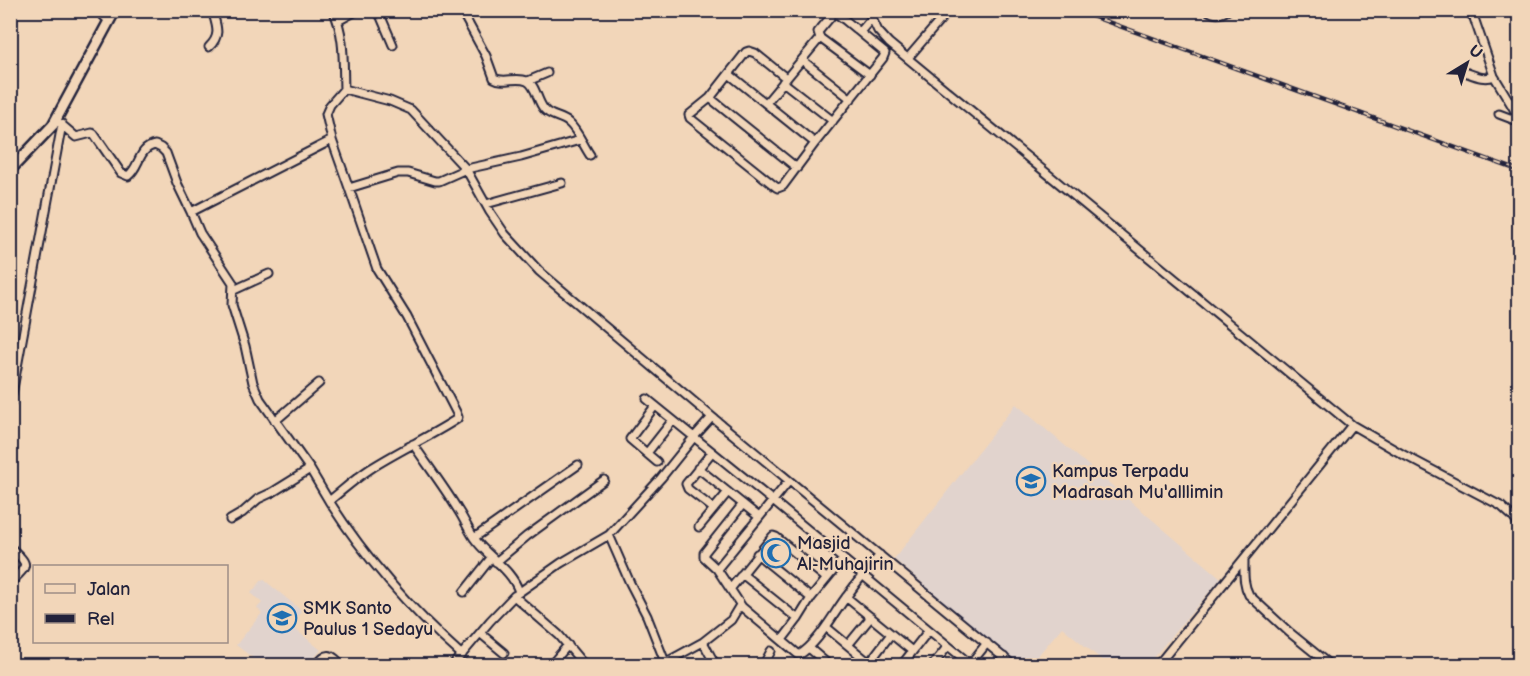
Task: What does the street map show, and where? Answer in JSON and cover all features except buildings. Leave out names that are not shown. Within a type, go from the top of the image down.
[{"type":"street","points":[[97,10],[109,21]]},
{"type":"street","points":[[10,405],[59,122],[115,10]]},
{"type":"street","points":[[210,47],[216,40],[218,32],[212,10]]},
{"type":"street","points":[[329,501],[370,469],[434,434],[456,419],[457,414],[407,317],[377,269],[332,140],[327,111],[344,85],[344,57],[338,21],[333,10]]},
{"type":"street","points":[[338,21],[358,10]]},
{"type":"street","points":[[376,10],[393,45]]},
{"type":"street","points":[[461,10],[486,56],[494,78],[499,81],[528,81],[547,73]]},
{"type":"street","points":[[868,10],[878,31],[889,43],[1352,425],[1501,506],[1520,527]]},
{"type":"street","points":[[908,58],[949,10]]},
{"type":"street","points":[[1207,10],[1221,15],[1228,10]]},
{"type":"street","points":[[1466,10],[1474,18],[1494,76],[1520,121]]},
{"type":"street","points":[[833,121],[750,51],[746,52],[710,98],[689,114],[690,118],[776,187],[781,188],[885,56],[884,51],[835,13],[831,15],[818,32],[820,38],[870,75]]},
{"type":"street","points":[[860,32],[872,18]]},
{"type":"street","points":[[870,41],[878,31]]},
{"type":"street","points":[[766,103],[820,38]]},
{"type":"street","points":[[802,60],[851,99]]},
{"type":"street","points":[[1462,71],[1483,78],[1494,76]]},
{"type":"street","points":[[729,74],[815,143]]},
{"type":"street","points":[[528,81],[542,108],[568,122],[577,142],[590,155]]},
{"type":"street","points":[[344,85],[411,110],[466,169],[505,234],[533,266],[1014,666]]},
{"type":"street","points":[[710,98],[797,168]]},
{"type":"street","points":[[1499,114],[1520,121]]},
{"type":"street","points":[[10,170],[59,122]]},
{"type":"street","points":[[59,122],[76,137],[94,134],[125,176],[133,172],[147,148],[155,145],[166,153],[200,233],[233,283],[232,305],[245,346],[253,383],[260,399],[310,469],[350,533],[383,575],[417,614],[462,654]]},
{"type":"street","points":[[191,212],[332,140]]},
{"type":"street","points":[[349,188],[398,173],[408,173],[435,181],[466,169],[577,142]]},
{"type":"street","points":[[486,204],[562,183]]},
{"type":"street","points":[[234,290],[269,274]]},
{"type":"street","points":[[275,421],[320,383]]},
{"type":"street","points":[[647,399],[964,659],[962,663],[971,663],[987,643]]},
{"type":"street","points":[[655,406],[630,439],[657,462]]},
{"type":"street","points":[[453,666],[516,594],[561,562],[609,535],[712,417]]},
{"type":"street","points":[[647,453],[673,420]]},
{"type":"street","points":[[1157,666],[1352,425]]},
{"type":"street","points":[[413,444],[458,510],[474,538],[516,583],[516,594],[568,645],[585,666]]},
{"type":"street","points":[[712,452],[686,486],[714,509]]},
{"type":"street","points":[[474,538],[578,465]]},
{"type":"street","points":[[699,468],[759,517]]},
{"type":"street","points":[[230,520],[258,499],[310,469]]},
{"type":"street","points":[[464,592],[493,560],[604,480]]},
{"type":"street","points":[[717,569],[789,481]]},
{"type":"street","points":[[699,527],[728,492]]},
{"type":"street","points":[[743,504],[703,555],[717,569],[740,605],[799,655],[826,627],[846,597],[880,555]]},
{"type":"street","points":[[609,535],[647,616],[662,664],[703,642],[731,620],[740,605]]},
{"type":"street","points":[[731,588],[771,537],[826,578]]},
{"type":"street","points":[[10,547],[25,561],[26,565],[10,583]]},
{"type":"street","points":[[757,554],[811,598]]},
{"type":"street","points":[[782,640],[826,578],[843,559]]},
{"type":"street","points":[[1244,561],[1245,588],[1249,595],[1331,666]]},
{"type":"street","points":[[742,574],[798,618]]},
{"type":"street","points":[[846,597],[912,651]]},
{"type":"street","points":[[848,645],[871,617]]},
{"type":"street","points":[[826,627],[871,664],[891,634]]},
{"type":"street","points":[[901,666],[929,630]]},
{"type":"street","points":[[480,633],[504,653]]},
{"type":"street","points":[[703,642],[716,666]]},
{"type":"street","points":[[550,666],[568,645]]},
{"type":"street","points":[[932,666],[948,646]]},
{"type":"street","points":[[808,648],[830,666]]},
{"type":"street","points":[[763,666],[771,651]]},
{"type":"street","points":[[316,666],[328,654],[334,656],[343,666]]},
{"type":"street","points":[[997,666],[1004,657]]},
{"type":"shaded area","name":"Kampus Terpadu Madrasah Mu'alllimin","points":[[1016,404],[1221,578],[1147,665],[1108,665],[1062,627],[1030,665],[1018,665],[894,559]]},
{"type":"shaded area","name":"SMK Santo Paulus 1 Sedayu","points":[[263,579],[302,611],[290,625],[321,650],[308,665],[262,665],[236,645],[262,613],[257,608],[262,603],[251,593]]},
{"type":"railway","points":[[1075,10],[1520,171]]},
{"type":"place","name":"Kampus Terpadu Madrasah Mu'alllimin","points":[[1031,481]]},
{"type":"place","name":"Masjid Al-Muhajirin","points":[[776,553]]},
{"type":"place","name":"SMK Santo Paulus 1 Sedayu","points":[[282,618]]}]
